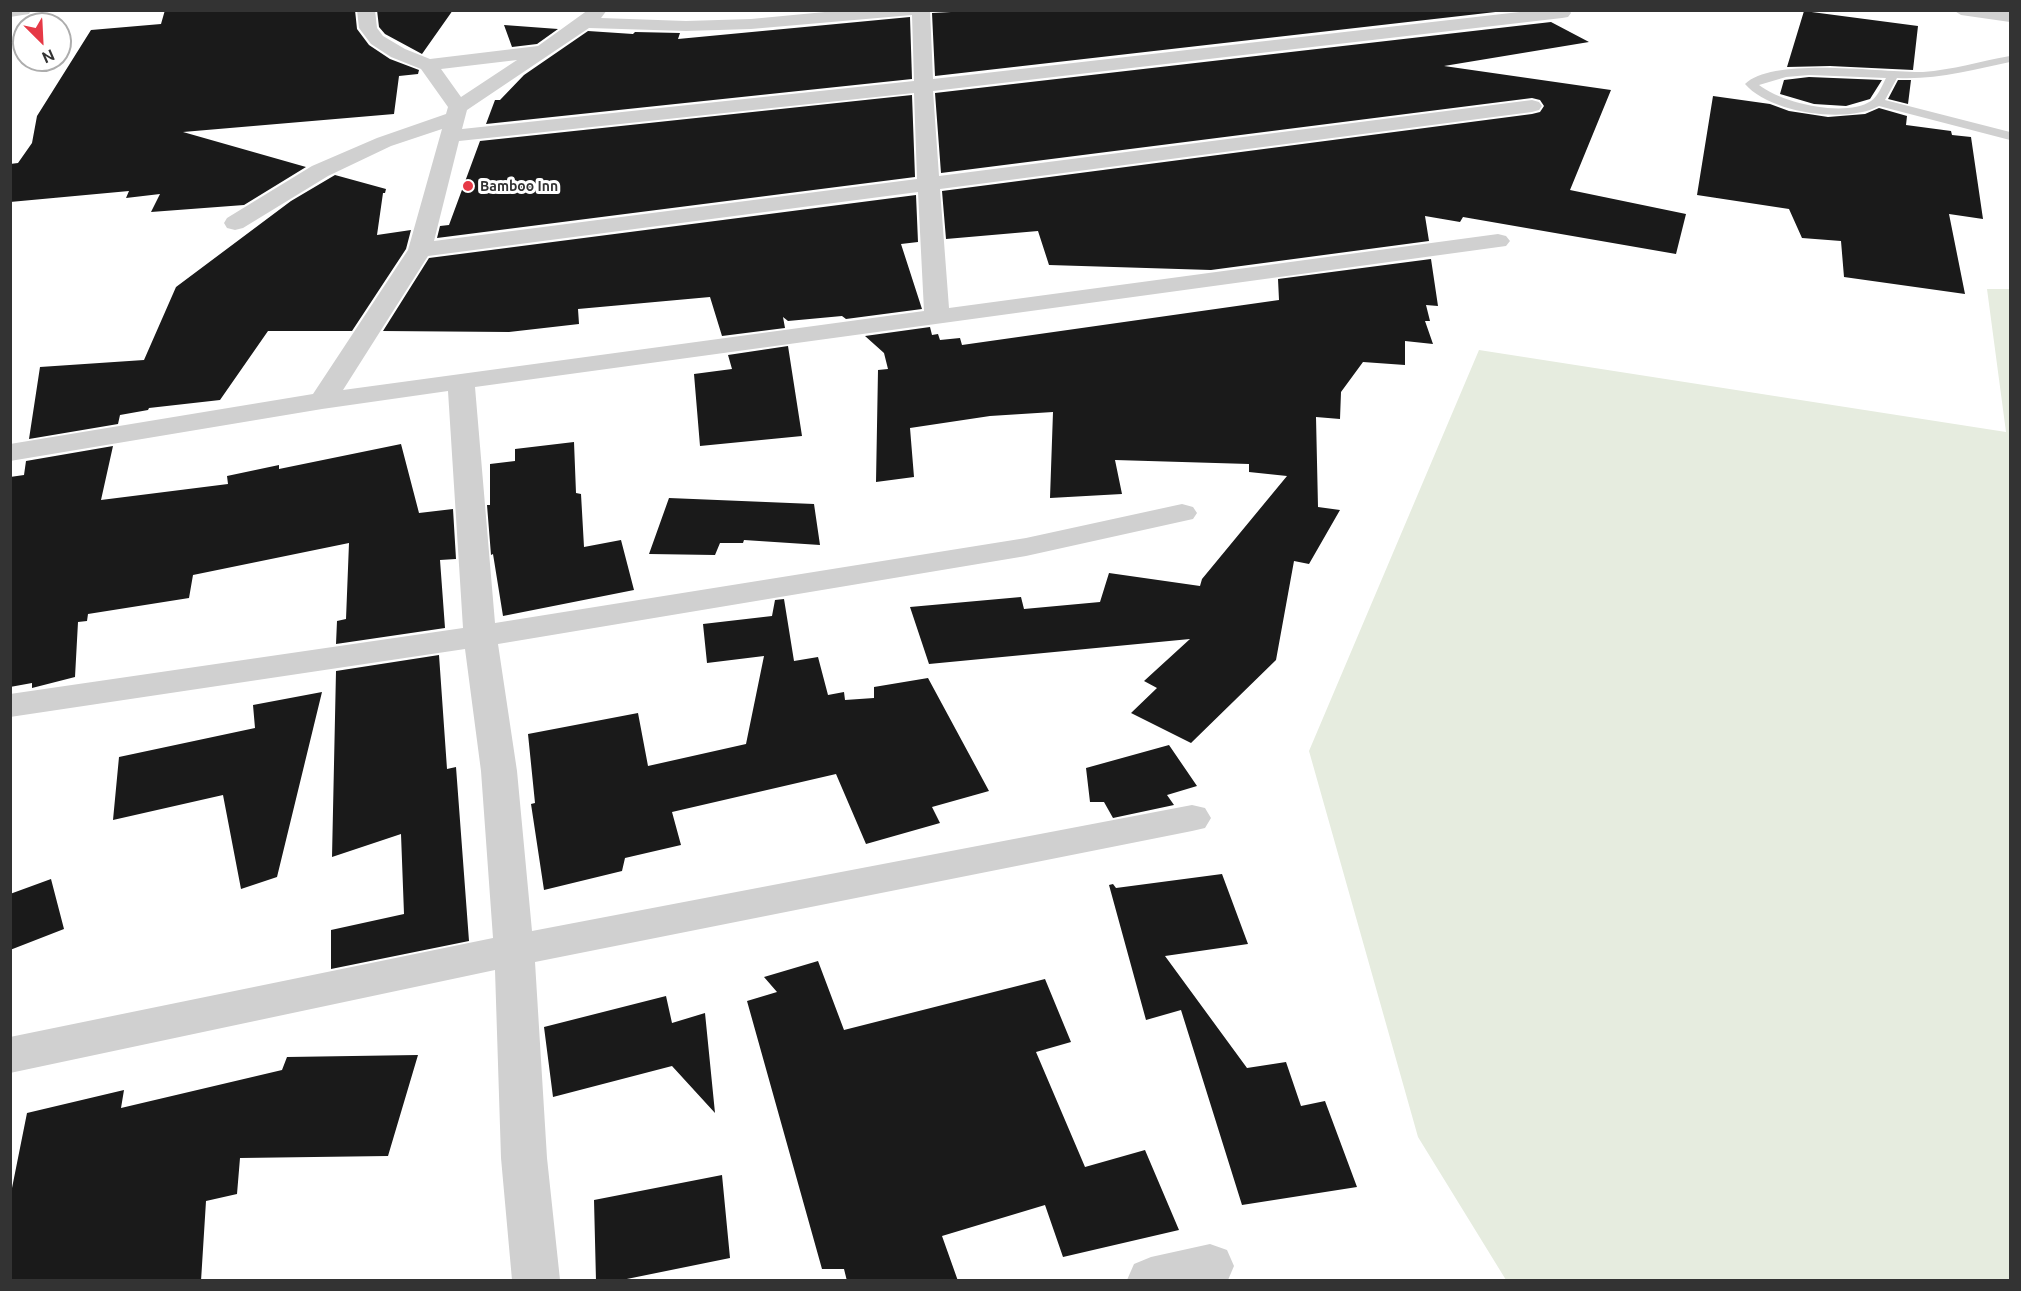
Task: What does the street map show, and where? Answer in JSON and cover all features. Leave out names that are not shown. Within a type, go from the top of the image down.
[{"type":"street","points":[[11,12],[23,10]]},
{"type":"street","points":[[366,10],[368,28],[377,40],[398,53],[428,65],[542,51]]},
{"type":"street","points":[[322,401],[420,250],[455,120],[542,51],[592,17],[686,26],[752,24],[914,10]]},
{"type":"street","points":[[921,10],[925,135],[937,317]]},
{"type":"street","points":[[1381,33],[1383,10]]},
{"type":"street","points":[[1961,10],[2010,17]]},
{"type":"street","points":[[235,224],[320,171],[384,142],[455,120],[925,86],[1562,13]]},
{"type":"street","points":[[428,65],[455,120]]},
{"type":"street","points":[[420,250],[1532,106]]},
{"type":"street","points":[[10,453],[322,401],[461,381],[1498,241]]},
{"type":"street","points":[[461,381],[480,636],[499,771],[514,950],[524,1158],[536,1281]]},
{"type":"street","points":[[10,706],[480,636],[1026,547],[1182,513]]},
{"type":"street","points":[[10,1055],[514,950],[1192,818]]},
{"type":"street","points":[[1151,1281],[1210,1266]]},
{"type":"lane","points":[[1894,74],[1877,102],[1866,107],[1841,112],[1790,105],[1772,99],[1756,90],[1751,84],[1760,78],[1783,75],[1894,74],[1925,75],[2010,59]]},
{"type":"lane","points":[[1877,102],[2010,136]]},
{"type":"shaded area","points":[[1987,289],[2010,289],[2010,1280],[1506,1280],[1418,1137],[1309,751],[1479,350],[2006,432]]},
{"type":"building","points":[[165,10],[355,10],[357,29],[369,45],[390,59],[419,70],[418,74],[399,76],[394,114],[183,132],[306,167],[244,205],[151,212],[160,194],[126,198],[129,191],[10,202],[10,164],[18,163],[32,143],[37,116],[65,72],[72,72],[72,60],[91,30],[161,24]]},
{"type":"building","points":[[377,10],[453,10],[422,54],[385,34],[379,27]]},
{"type":"building","points":[[989,10],[1513,10],[935,76],[932,13]]},
{"type":"building","points":[[1804,11],[1918,26],[1913,70],[1830,66],[1787,67]]},
{"type":"building","points":[[910,17],[912,79],[486,124],[495,100],[500,100],[524,75],[588,31],[633,34],[635,32],[680,33],[678,39]]},
{"type":"building","points":[[1551,22],[1589,42],[1444,66],[1611,90],[1570,190],[1686,214],[1676,254],[1463,217],[1460,222],[1425,216],[1429,241],[1211,270],[1049,265],[1038,231],[946,239],[942,191],[1532,114],[1540,112],[1544,106],[1540,100],[1532,98],[941,173],[935,93]]},
{"type":"building","points":[[504,25],[558,29],[537,44],[512,47]]},
{"type":"building","points":[[1809,77],[1882,80],[1870,99],[1846,106],[1814,104],[1780,94],[1784,80]]},
{"type":"building","points":[[1898,80],[1911,80],[1908,104],[1888,99]]},
{"type":"building","points":[[912,95],[915,177],[437,238],[440,226],[449,225],[480,141]]},
{"type":"building","points":[[1713,96],[1770,104],[1789,111],[1828,117],[1865,114],[1879,108],[1907,116],[1906,125],[1951,131],[1952,135],[1971,137],[1983,219],[1949,214],[1965,294],[1844,277],[1841,241],[1802,238],[1789,209],[1697,195]]},
{"type":"building","points":[[335,175],[386,189],[383,193],[377,235],[411,230],[406,249],[352,331],[268,331],[220,400],[149,408],[120,415],[118,424],[29,439],[40,367],[144,360],[176,287],[291,201]]},
{"type":"building","points":[[916,195],[918,242],[901,244],[922,309],[846,319],[842,316],[788,321],[783,317],[785,328],[722,336],[710,297],[578,309],[579,324],[509,332],[383,331],[429,258]]},
{"type":"building","points":[[1431,259],[1438,306],[1426,305],[1430,321],[1425,321],[1433,344],[1405,341],[1405,365],[1363,362],[1341,392],[1340,419],[1316,417],[1318,507],[1340,510],[1309,564],[1294,561],[1276,660],[1191,743],[1131,713],[1157,688],[1144,681],[1190,639],[929,664],[910,607],[1021,597],[1024,609],[1100,602],[1109,573],[1200,586],[1202,579],[1287,476],[1249,472],[1249,464],[1115,460],[1122,494],[1050,498],[1053,412],[990,416],[910,428],[914,477],[876,482],[878,370],[888,369],[884,353],[865,336],[930,327],[932,335],[938,334],[940,340],[960,338],[962,345],[1279,300],[1278,279]]},
{"type":"building","points":[[788,346],[802,436],[700,446],[694,374],[732,369],[728,355]]},
{"type":"building","points":[[574,442],[576,493],[581,494],[584,547],[621,540],[634,590],[503,616],[493,554],[491,555],[487,505],[490,505],[490,464],[515,461],[515,449]]},
{"type":"building","points":[[401,444],[419,513],[453,509],[456,559],[440,560],[445,628],[336,644],[337,621],[346,619],[349,543],[193,575],[189,598],[88,614],[87,621],[78,622],[75,677],[32,688],[32,683],[10,687],[10,477],[24,475],[26,461],[113,446],[101,500],[228,484],[227,476],[279,465],[279,469]]},
{"type":"building","points":[[669,498],[814,504],[820,545],[744,540],[743,543],[720,543],[715,555],[649,554]]},
{"type":"building","points":[[784,599],[794,661],[818,657],[828,695],[844,692],[845,700],[874,698],[874,687],[928,678],[989,791],[932,807],[940,823],[866,844],[836,774],[672,812],[681,845],[625,858],[622,871],[544,890],[531,804],[535,803],[528,734],[638,713],[648,766],[746,744],[764,656],[707,663],[703,624],[772,616],[775,600]]},
{"type":"building","points":[[439,655],[447,769],[456,767],[469,941],[331,969],[331,930],[404,914],[401,834],[332,857],[336,671]]},
{"type":"building","points":[[322,692],[277,877],[241,889],[223,795],[113,820],[119,757],[255,728],[253,705]]},
{"type":"building","points":[[1169,745],[1197,786],[1167,795],[1174,805],[1113,818],[1104,802],[1090,802],[1086,768]]},
{"type":"building","points":[[1222,874],[1248,944],[1165,956],[1247,1068],[1286,1062],[1301,1106],[1325,1101],[1357,1187],[1242,1205],[1181,1010],[1146,1020],[1109,885],[1113,884],[1116,888]]},
{"type":"building","points":[[51,879],[64,929],[10,950],[10,894]]},
{"type":"building","points":[[818,961],[844,1030],[1045,979],[1071,1042],[1036,1052],[1085,1167],[1145,1150],[1179,1230],[1063,1257],[1045,1205],[942,1236],[958,1281],[847,1281],[844,1269],[822,1269],[747,1001],[777,992],[764,977]]},
{"type":"building","points":[[666,996],[672,1023],[705,1013],[715,1113],[672,1066],[553,1097],[544,1027]]},
{"type":"building","points":[[418,1055],[388,1156],[240,1158],[237,1194],[206,1201],[201,1281],[10,1281],[10,1198],[27,1113],[124,1090],[121,1108],[282,1070],[287,1057]]},
{"type":"building","points":[[722,1175],[730,1258],[617,1281],[596,1281],[594,1200]]},
{"type":"place","name":"Bamboo Inn","points":[[468,186]]}]
